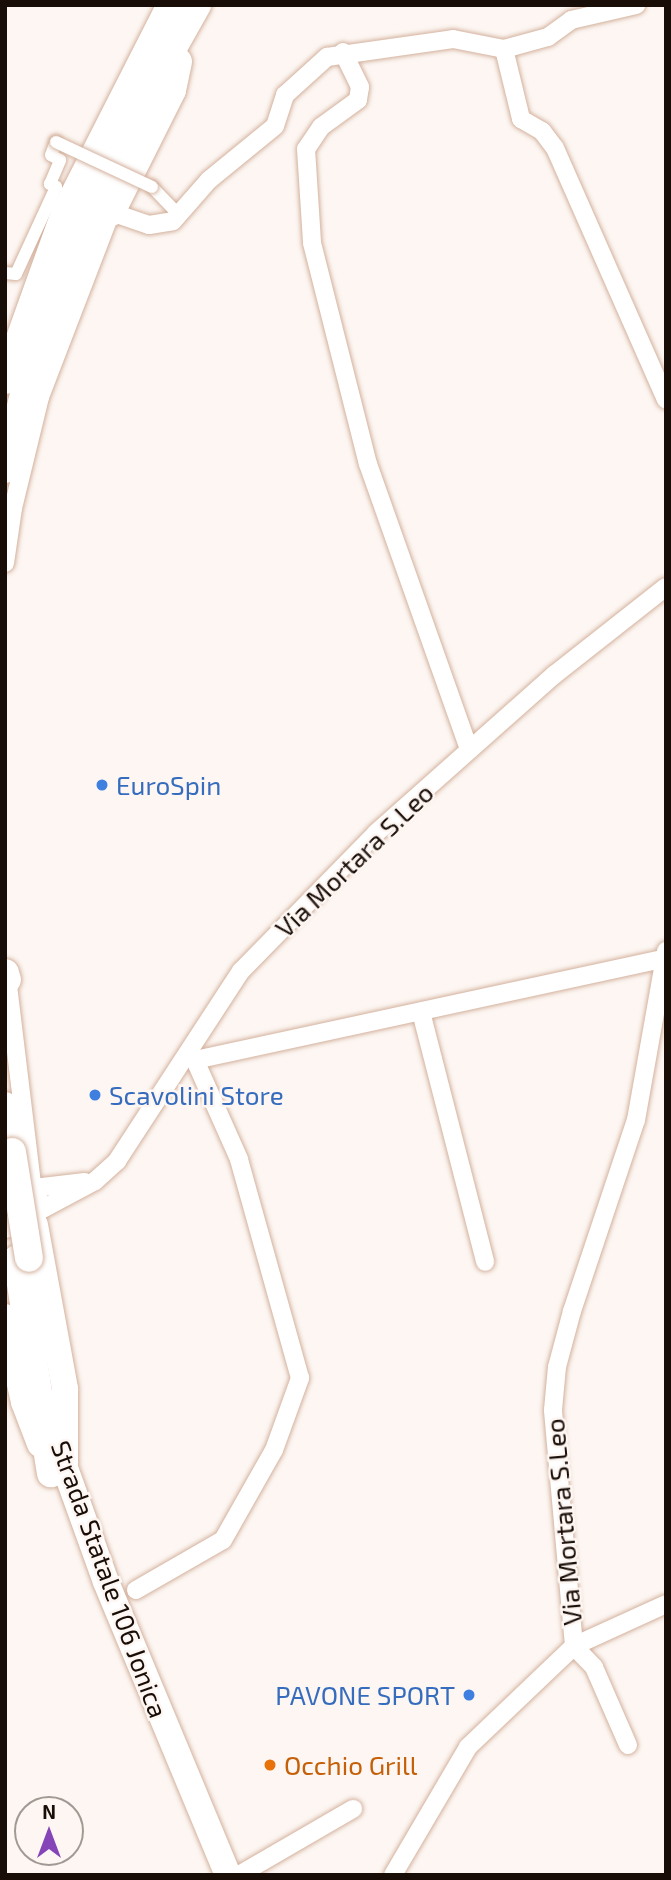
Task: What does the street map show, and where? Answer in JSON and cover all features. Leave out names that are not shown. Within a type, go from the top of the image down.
[{"type":"highway","points":[[5,380],[31,303],[96,145],[171,5]]},
{"type":"highway","points":[[111,212],[172,90],[191,17]]},
{"type":"highway","points":[[5,469],[30,371],[85,220],[131,124],[191,17]]},
{"type":"highway","points":[[5,338],[31,303]]},
{"type":"highway","name":"Strada Statale 106 Jonica","points":[[5,1106],[9,1164],[19,1234],[58,1471]]},
{"type":"highway","name":"Strada Statale 106 Jonica","points":[[19,1234],[24,1187]]},
{"type":"main road","points":[[19,1234],[65,1389],[58,1471]]},
{"type":"main road","points":[[5,1317],[24,1402],[58,1471]]},
{"type":"main road","name":"Strada Statale 106 Jonica","points":[[58,1471],[222,1869]]},
{"type":"street","points":[[5,563],[13,508],[40,397],[111,212],[149,225],[180,216],[209,180],[275,126],[285,95],[295,83],[327,57],[343,52],[453,39],[504,49],[548,37],[571,20],[636,5]]},
{"type":"street","points":[[504,49],[521,119],[542,131],[555,148],[666,400]]},
{"type":"street","points":[[343,52],[360,88],[358,100],[321,127],[306,149],[303,161],[312,243],[369,464],[469,750]]},
{"type":"street","points":[[5,273],[16,274],[56,187],[50,184],[60,160],[51,155],[57,142],[152,187],[180,216]]},
{"type":"street","name":"Via Mortara S.Leo","points":[[19,1234],[95,1181],[132,1140],[191,1058],[241,971],[376,833],[469,750],[666,587]]},
{"type":"street","points":[[136,1590],[223,1540],[274,1450],[300,1378],[239,1159],[191,1058],[421,1012],[664,955],[666,986]]},
{"type":"street","name":"Via Mortara S.Leo","points":[[574,1646],[571,1573],[554,1455],[557,1367],[636,1121],[664,955]]},
{"type":"street","points":[[6,971],[24,1187],[19,1234]]},
{"type":"street","points":[[421,1012],[485,1262]]},
{"type":"street","points":[[9,1164],[22,1177],[24,1187]]},
{"type":"street","points":[[24,1187],[95,1181]]},
{"type":"street","points":[[393,1875],[468,1747],[574,1646],[666,1605]]},
{"type":"street","points":[[574,1646],[594,1667],[628,1745]]},
{"type":"street","points":[[222,1869],[353,1809]]},
{"type":"place","name":"EuroSpin","points":[[102,785]]},
{"type":"place","name":"Scavolini Store","points":[[95,1095]]},
{"type":"place","name":"PAVONE SPORT","points":[[469,1695]]},
{"type":"place","name":"Occhio Grill","points":[[270,1765]]}]
